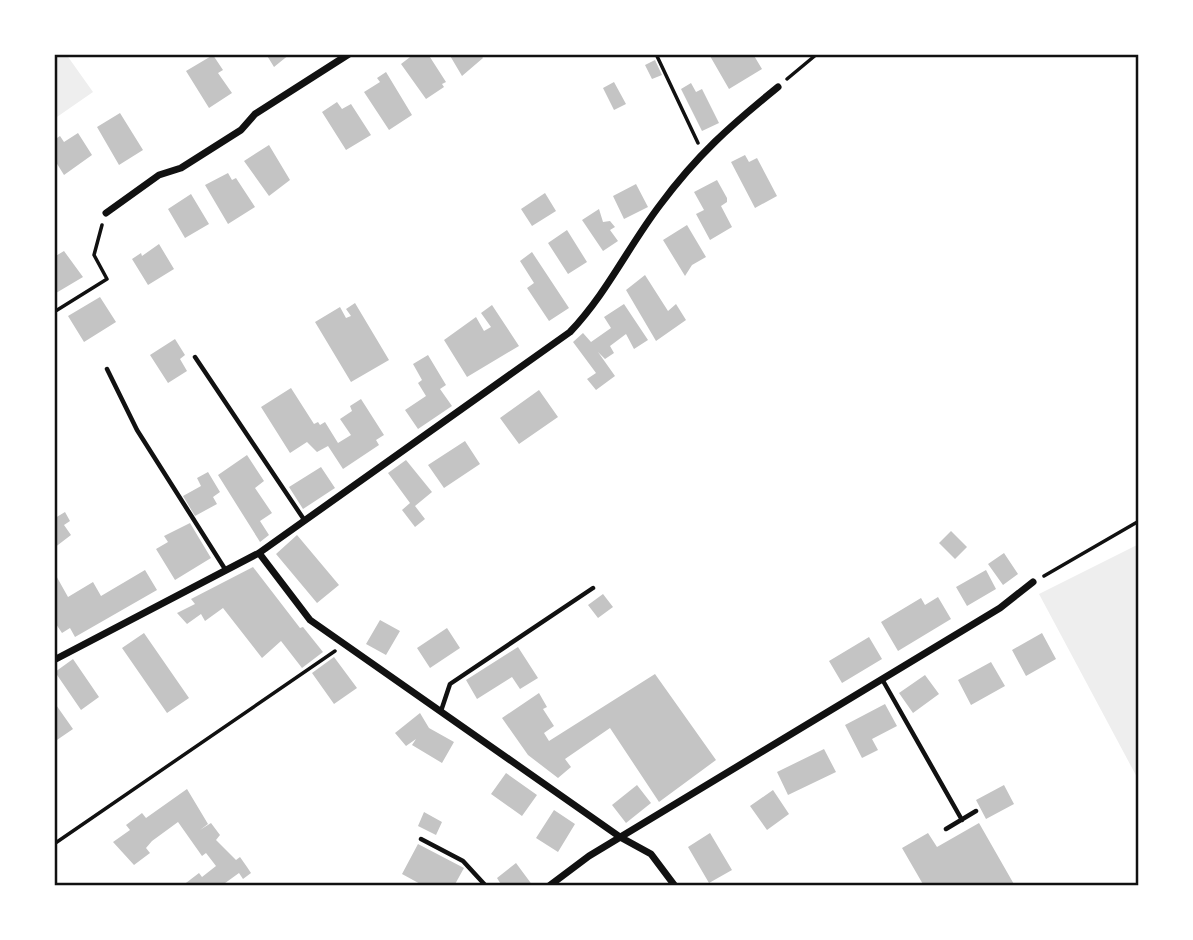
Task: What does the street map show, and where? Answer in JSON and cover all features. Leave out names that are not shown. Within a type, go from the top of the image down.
[{"type":"street","points":[[106,213],[159,175],[181,168],[241,131],[255,114],[349,54]]},
{"type":"street","points":[[54,648],[57,658],[259,553],[570,332],[594,307],[658,207],[702,151],[778,87]]},
{"type":"street","points":[[259,553],[310,620],[620,837],[651,854],[675,886]]},
{"type":"street","points":[[549,886],[620,837],[1000,608],[1033,582]]},
{"type":"lane","points":[[195,357],[305,521]]},
{"type":"lane","points":[[107,369],[137,430],[225,569]]},
{"type":"lane","points":[[440,711],[450,684],[593,588]]},
{"type":"lane","points":[[881,679],[962,820]]},
{"type":"lane","points":[[946,830],[976,811]]},
{"type":"lane","points":[[421,839],[463,861],[486,886]]},
{"type":"path","points":[[656,54],[702,151]]},
{"type":"path","points":[[778,87],[817,54]]},
{"type":"path","points":[[54,312],[107,279],[94,255],[106,213]]},
{"type":"path","points":[[1033,582],[1139,521]]},
{"type":"path","points":[[54,844],[346,645]]},
{"type":"shaded area","points":[[54,54],[66,54],[93,92],[54,119]]},
{"type":"shaded area","points":[[1139,544],[1139,781],[1039,594]]},
{"type":"building","points":[[266,54],[290,54],[274,67]]},
{"type":"building","points":[[414,54],[428,54],[446,82],[442,84],[444,87],[426,99],[401,64]]},
{"type":"building","points":[[449,54],[480,54],[483,58],[462,76]]},
{"type":"building","points":[[753,54],[762,69],[729,89],[710,56]]},
{"type":"building","points":[[213,55],[223,70],[218,73],[232,93],[209,108],[186,71]]},
{"type":"building","points":[[655,60],[662,75],[652,79],[645,65]]},
{"type":"building","points":[[386,72],[412,115],[389,130],[364,92],[380,82],[377,78]]},
{"type":"building","points":[[614,82],[626,104],[614,110],[603,88]]},
{"type":"building","points":[[691,83],[696,92],[702,89],[719,123],[702,131],[681,89]]},
{"type":"building","points":[[337,102],[342,109],[351,104],[371,135],[346,150],[322,112]]},
{"type":"building","points":[[120,113],[143,150],[119,165],[97,127]]},
{"type":"building","points":[[78,133],[92,155],[64,175],[54,159],[54,140],[60,136],[64,142]]},
{"type":"building","points":[[269,145],[290,180],[269,196],[244,161]]},
{"type":"building","points":[[745,155],[749,162],[757,158],[777,196],[755,208],[731,162]]},
{"type":"building","points":[[228,173],[232,180],[236,178],[255,207],[228,224],[205,185]]},
{"type":"building","points":[[717,180],[727,198],[727,202],[721,206],[732,227],[710,240],[696,214],[704,210],[694,192]]},
{"type":"building","points":[[636,184],[648,207],[624,219],[613,196]]},
{"type":"building","points":[[545,193],[556,211],[532,226],[521,209]]},
{"type":"building","points":[[191,194],[209,224],[185,238],[168,209]]},
{"type":"building","points":[[599,209],[603,222],[610,221],[615,227],[610,230],[618,241],[603,251],[582,220]]},
{"type":"building","points":[[687,225],[706,257],[692,265],[685,276],[663,240]]},
{"type":"building","points":[[567,230],[587,262],[568,274],[548,243]]},
{"type":"building","points":[[159,244],[174,269],[148,285],[132,259],[141,253],[142,256]]},
{"type":"building","points":[[64,251],[83,277],[56,293],[54,257]]},
{"type":"building","points":[[532,252],[569,308],[549,321],[527,288],[534,283],[520,261]]},
{"type":"building","points":[[645,275],[668,311],[676,304],[686,320],[656,341],[626,290]]},
{"type":"building","points":[[100,297],[116,322],[84,342],[68,316]]},
{"type":"building","points":[[355,303],[389,360],[351,382],[315,322],[340,307],[346,318],[351,316],[346,309]]},
{"type":"building","points":[[624,304],[648,340],[634,349],[626,334],[610,346],[614,353],[605,359],[598,352],[615,376],[596,390],[587,379],[596,373],[573,342],[583,333],[591,342],[611,328],[604,317]]},
{"type":"building","points":[[492,305],[519,346],[467,377],[444,340],[476,317],[484,331],[491,327],[481,313]]},
{"type":"building","points":[[175,339],[185,355],[180,359],[187,371],[168,383],[150,355]]},
{"type":"building","points":[[428,355],[446,385],[440,389],[452,406],[418,429],[405,410],[426,396],[418,383],[422,380],[413,364]]},
{"type":"building","points":[[291,388],[314,424],[325,422],[338,443],[351,435],[340,419],[352,411],[350,406],[361,399],[384,435],[376,440],[379,445],[343,469],[328,446],[317,452],[307,442],[290,453],[261,407]]},
{"type":"building","points":[[539,390],[558,417],[519,444],[500,418]]},
{"type":"building","points":[[465,441],[480,464],[444,488],[428,465]]},
{"type":"building","points":[[247,455],[264,481],[255,488],[272,513],[260,521],[269,535],[260,542],[218,475]]},
{"type":"building","points":[[406,460],[432,492],[415,506],[425,519],[415,527],[402,510],[410,503],[388,473]]},
{"type":"building","points":[[321,467],[335,488],[303,509],[289,487]]},
{"type":"building","points":[[208,472],[220,492],[213,497],[217,504],[195,516],[183,496],[201,486],[197,478]]},
{"type":"building","points":[[65,512],[70,521],[64,525],[71,535],[54,548],[55,518]]},
{"type":"building","points":[[190,523],[211,558],[175,580],[156,549],[168,542],[164,536]]},
{"type":"building","points":[[951,531],[967,547],[955,559],[939,543]]},
{"type":"building","points":[[297,535],[339,585],[317,603],[276,554]]},
{"type":"building","points":[[1004,553],[1018,574],[1003,585],[988,564]]},
{"type":"building","points":[[253,567],[300,628],[303,627],[323,652],[302,668],[281,641],[262,658],[223,608],[205,621],[201,614],[187,624],[177,613],[195,604],[191,599]]},
{"type":"building","points":[[145,570],[157,590],[75,637],[70,628],[62,633],[54,621],[54,572],[68,597],[93,582],[101,596]]},
{"type":"building","points":[[986,570],[996,589],[967,606],[956,587]]},
{"type":"building","points":[[603,594],[613,607],[598,618],[588,605]]},
{"type":"building","points":[[938,597],[951,619],[898,651],[881,622],[921,598],[925,605]]},
{"type":"building","points":[[380,620],[400,631],[386,655],[366,644]]},
{"type":"building","points":[[447,628],[460,648],[430,668],[417,648]]},
{"type":"building","points":[[144,633],[189,698],[167,713],[122,648]]},
{"type":"building","points":[[1042,633],[1056,659],[1026,676],[1012,650]]},
{"type":"building","points":[[869,637],[882,659],[842,683],[829,661]]},
{"type":"building","points":[[518,647],[538,678],[520,689],[512,677],[477,699],[466,680]]},
{"type":"building","points":[[334,657],[357,688],[334,704],[312,673]]},
{"type":"building","points":[[73,659],[99,697],[81,710],[55,672]]},
{"type":"building","points":[[991,662],[1005,686],[971,705],[958,680]]},
{"type":"building","points":[[655,674],[716,760],[659,802],[610,728],[565,759],[571,767],[558,778],[528,755],[502,718],[539,693],[547,707],[543,709],[554,726],[544,733],[549,741]]},
{"type":"building","points":[[925,675],[939,694],[913,713],[899,693]]},
{"type":"building","points":[[54,702],[73,729],[54,742]]},
{"type":"building","points":[[885,704],[897,726],[872,739],[878,750],[862,758],[845,725]]},
{"type":"building","points":[[420,713],[429,728],[454,742],[442,763],[412,745],[416,739],[406,746],[395,733]]},
{"type":"building","points":[[824,749],[836,772],[788,795],[777,772]]},
{"type":"building","points":[[506,773],[537,795],[522,816],[491,794]]},
{"type":"building","points":[[637,785],[651,803],[626,823],[612,805]]},
{"type":"building","points":[[1004,785],[1014,804],[986,819],[976,800]]},
{"type":"building","points":[[187,789],[208,824],[200,830],[211,823],[220,835],[216,840],[236,860],[240,857],[251,873],[243,879],[239,873],[221,886],[182,886],[199,873],[202,877],[216,866],[206,853],[202,856],[178,822],[152,841],[146,848],[150,853],[134,865],[113,842],[130,830],[126,825],[142,813],[146,818]]},
{"type":"building","points":[[773,790],[789,814],[767,830],[750,806]]},
{"type":"building","points":[[554,810],[575,824],[558,852],[536,838]]},
{"type":"building","points":[[424,812],[442,822],[436,835],[418,826]]},
{"type":"building","points":[[979,823],[1015,886],[924,886],[902,848],[928,833],[937,847]]},
{"type":"building","points":[[710,833],[732,870],[709,883],[688,847]]},
{"type":"building","points":[[418,844],[464,868],[454,886],[424,886],[402,874]]},
{"type":"building","points":[[516,863],[533,886],[502,886],[497,878]]}]
